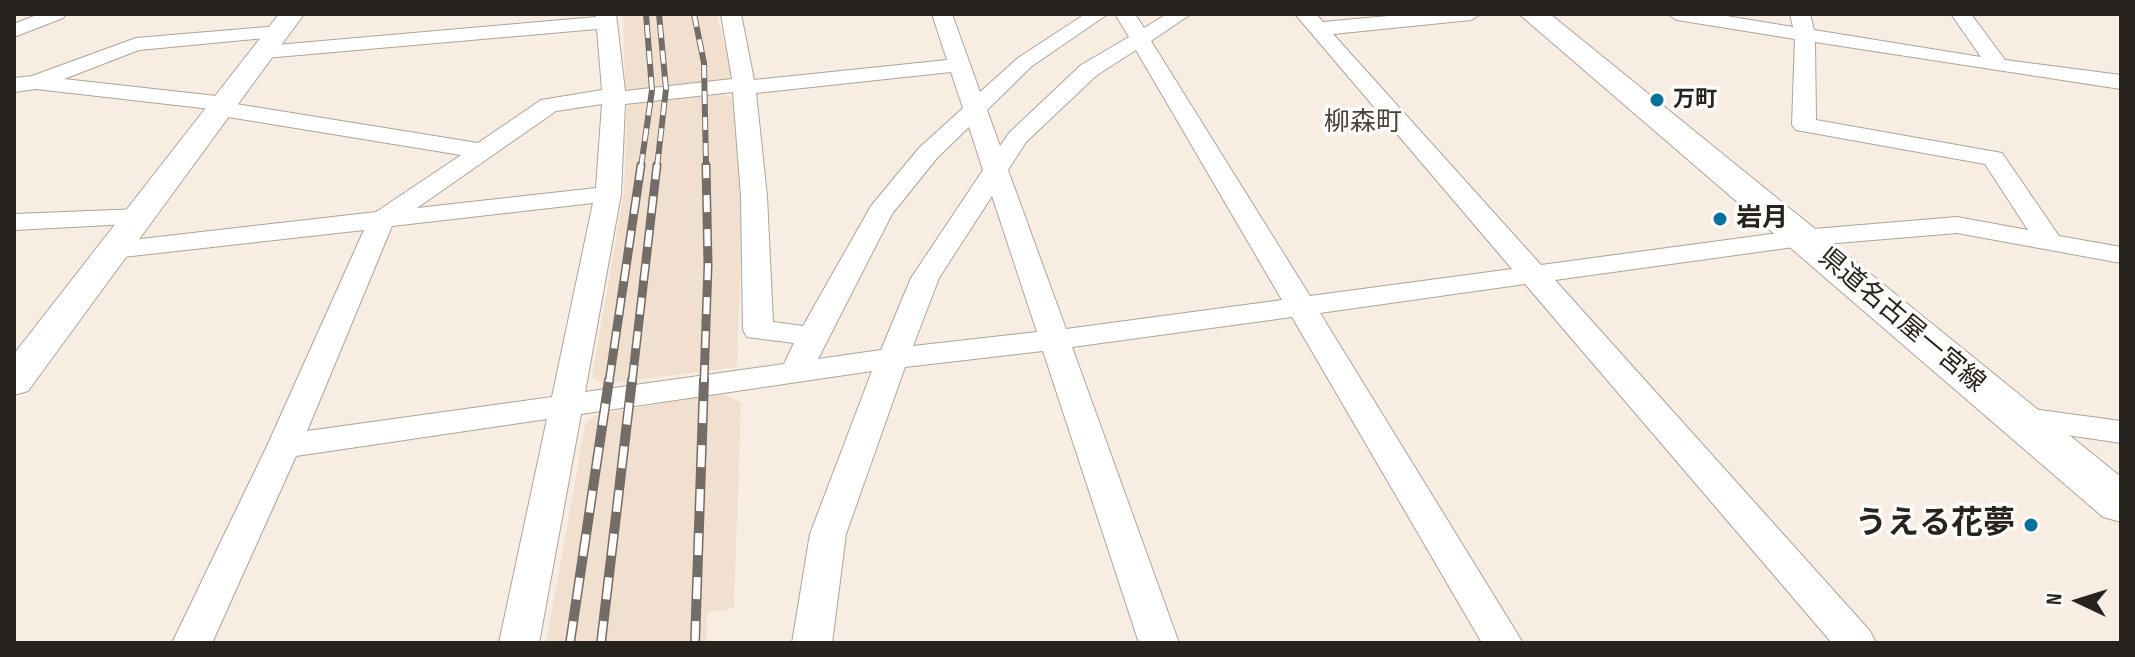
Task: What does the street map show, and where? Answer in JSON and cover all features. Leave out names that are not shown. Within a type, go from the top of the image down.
[{"type":"main road","name":"県道名古屋一宮線","points":[[1533,14],[2121,504]]},
{"type":"street","points":[[14,31],[56,14]]},
{"type":"street","points":[[460,35],[469,14]]},
{"type":"street","points":[[731,14],[744,86],[754,196],[758,330],[812,336]]},
{"type":"street","points":[[942,14],[1159,643]]},
{"type":"street","points":[[796,373],[812,336],[880,212],[928,153],[1025,62],[1098,14]]},
{"type":"street","points":[[812,643],[828,534],[864,430],[925,278],[1017,138],[1132,26],[1181,14]]},
{"type":"street","points":[[1312,22],[1471,14]]},
{"type":"street","points":[[1677,14],[1803,25],[1998,66],[2121,82]]},
{"type":"street","points":[[1961,14],[1998,66]]},
{"type":"street","points":[[20,85],[136,44],[278,33],[460,35],[606,18],[614,97],[608,194],[519,643]]},
{"type":"street","points":[[1312,22],[1856,643]]},
{"type":"street","points":[[1803,25],[1804,125],[1993,158],[2050,242]]},
{"type":"street","points":[[1132,26],[1503,643]]},
{"type":"street","points":[[14,382],[278,33]]},
{"type":"street","points":[[192,643],[284,446],[381,221],[549,105],[959,65]]},
{"type":"street","points":[[20,85],[224,106],[481,151]]},
{"type":"street","points":[[114,250],[608,194]]},
{"type":"street","points":[[14,222],[140,217]]},
{"type":"street","points":[[284,446],[895,358],[1054,340],[1801,238],[1957,225],[2121,255]]},
{"type":"street","points":[[2018,418],[2121,432]]},
{"type":"shaded area","points":[[623,14],[717,14],[732,77],[724,83],[637,91],[625,88]]},
{"type":"shaded area","points":[[723,94],[734,98],[742,219],[737,367],[603,384],[592,377],[624,192],[627,107],[634,103]]},
{"type":"shaded area","points":[[722,393],[741,403],[734,608],[707,613],[706,643],[546,643],[585,425],[595,415]]},
{"type":"railway","points":[[641,167],[652,90],[646,14]]},
{"type":"railway","points":[[657,167],[666,89],[659,14]]},
{"type":"railway","points":[[694,14],[704,63],[706,167]]},
{"type":"railway","points":[[609,382],[641,165]]},
{"type":"railway","points":[[632,382],[657,165]]},
{"type":"railway","points":[[704,382],[708,265],[706,165]]},
{"type":"railway","points":[[570,643],[609,380]]},
{"type":"railway","points":[[601,643],[632,380]]},
{"type":"railway","points":[[695,643],[704,380]]},
{"type":"place","name":"万町","points":[[1657,100]]},
{"type":"place","name":"岩月","points":[[1720,219]]},
{"type":"place","name":"うえる花夢","points":[[2031,525]]},
{"type":"district","name":"柳森町","points":[[1363,123]]}]
